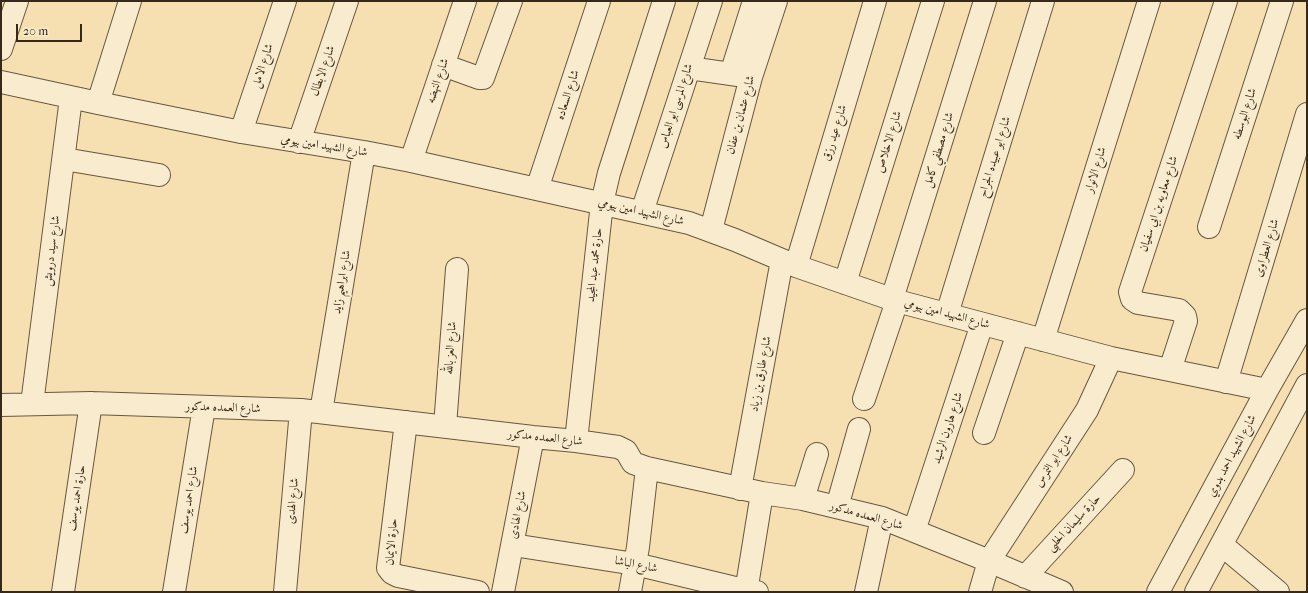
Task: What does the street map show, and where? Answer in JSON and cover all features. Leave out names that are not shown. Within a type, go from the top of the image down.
[{"type":"street","points":[[1,49],[17,1]]},
{"type":"street","points":[[98,104],[130,1]]},
{"type":"street","name":"شارع الامل","points":[[241,132],[285,1]]},
{"type":"street","name":"شارع الابطال","points":[[298,142],[347,1]]},
{"type":"street","name":"شارع النهضه","points":[[411,161],[465,1]]},
{"type":"street","points":[[443,65],[479,78],[483,78],[511,1]]},
{"type":"street","name":"شارع السعاده","points":[[537,189],[599,1]]},
{"type":"street","name":"حارة محمد عبد المجيد","points":[[576,441],[602,203],[609,173],[664,1]]},
{"type":"street","name":"شارع المرسى ابو العباس","points":[[642,212],[711,1]]},
{"type":"street","points":[[689,68],[741,75],[754,1]]},
{"type":"street","name":"شارع عثمان بن عفان","points":[[711,230],[741,75],[776,1]]},
{"type":"street","name":"شارع عيد رزق","points":[[789,263],[875,1]]},
{"type":"street","name":"شارع الاخلاص","points":[[845,284],[933,1]]},
{"type":"street","name":"شارع مصطفي كامل","points":[[864,399],[985,1]]},
{"type":"street","name":"شارع ابو عبيده الجراح","points":[[947,314],[1043,1]]},
{"type":"street","name":"شارع الانوار","points":[[1043,340],[1149,1]]},
{"type":"street","name":"شارع معاويه بن ابي سفيان","points":[[1170,370],[1186,321],[1185,316],[1179,310],[1138,303],[1132,299],[1130,292],[1226,1]]},
{"type":"street","name":"شارع البوسطه","points":[[1209,226],[1282,1]]},
{"type":"street","name":"شارع الشهيد امين بيومي","points":[[1,82],[98,104],[241,132],[411,161],[689,223],[711,230],[789,263],[845,284],[895,300],[1111,358],[1268,390]]},
{"type":"street","name":"شارع سيد درويش","points":[[32,404],[71,98]]},
{"type":"street","name":"شارع العطراوى","points":[[1226,382],[1307,114]]},
{"type":"street","name":"شارع ابراهيم زايد","points":[[311,411],[364,152]]},
{"type":"street","points":[[64,159],[159,175]]},
{"type":"street","name":"شارع طارق بن زياد","points":[[740,489],[789,263]]},
{"type":"street","name":"شارع العز بالله","points":[[445,426],[457,270]]},
{"type":"street","name":"شارع الشهيد احمد بدوي","points":[[1158,592],[1307,320]]},
{"type":"street","name":"شارع هارون الرشيد","points":[[914,531],[982,324]]},
{"type":"street","points":[[984,433],[1018,333]]},
{"type":"street","name":"شارع ابو النمرس","points":[[980,592],[989,561],[1087,410],[1111,358]]},
{"type":"street","points":[[1196,592],[1307,386]]},
{"type":"street","name":"شارع العمده مدكور","points":[[1,406],[91,403],[311,411],[576,441],[622,448],[628,454],[633,463],[647,468],[740,489],[803,499],[882,518],[1062,592]]},
{"type":"street","name":"حارة احمد يوسف","points":[[63,592],[91,403]]},
{"type":"street","name":"شارع احمد يوسف","points":[[174,592],[204,407]]},
{"type":"street","name":"شارع الهدى","points":[[284,592],[311,411]]},
{"type":"street","name":"حارة الايمان","points":[[406,422],[388,568],[392,573],[398,576],[478,592]]},
{"type":"street","points":[[837,507],[859,429]]},
{"type":"street","name":"شارع الهادى","points":[[503,592],[533,437]]},
{"type":"street","points":[[803,499],[818,454]]},
{"type":"street","points":[[630,592],[647,468]]},
{"type":"street","name":"حارة سليمان الحلبى","points":[[1025,577],[1123,470]]},
{"type":"street","points":[[750,591],[762,493]]},
{"type":"street","points":[[866,592],[882,518]]},
{"type":"street","name":"شارع الباشا","points":[[512,545],[635,564],[750,591]]},
{"type":"street","points":[[1222,545],[1278,592]]}]
